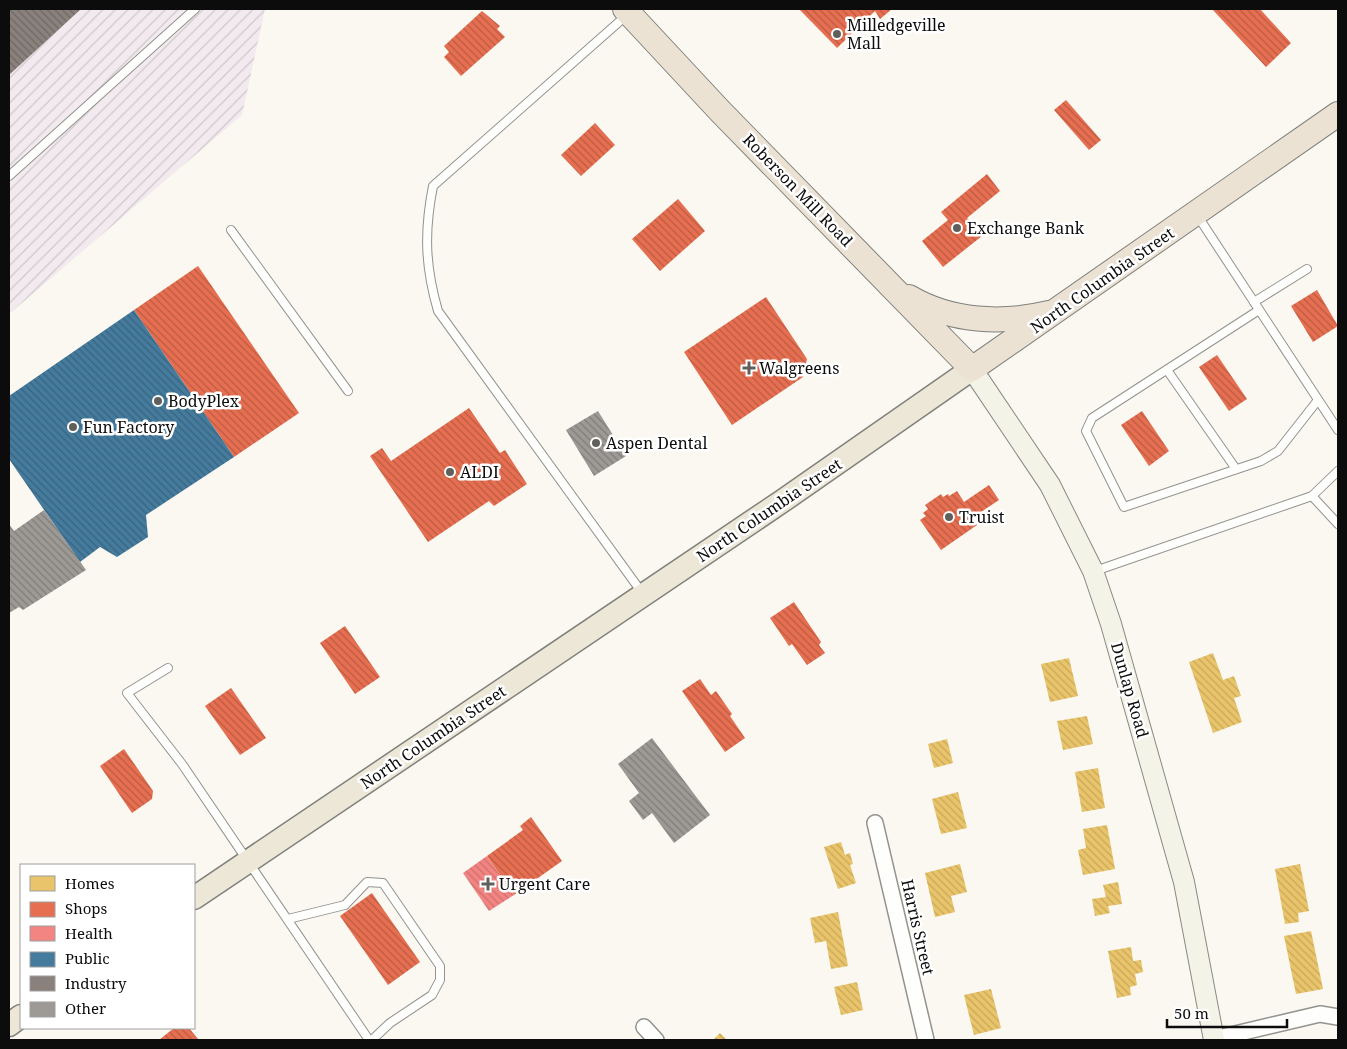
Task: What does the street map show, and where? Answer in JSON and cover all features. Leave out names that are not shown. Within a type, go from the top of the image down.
[{"type":"highway","name":"Roberson Mill Road","points":[[627,11],[720,111],[972,370]]},
{"type":"highway","name":"North Columbia Street","points":[[972,370],[1197,215],[1338,114]]},
{"type":"highway","points":[[891,286],[922,304],[943,312],[975,318],[1030,317],[1058,311]]},
{"type":"main road","name":"North Columbia Street","points":[[195,897],[972,370]]},
{"type":"main road","name":"Dunlap Road","points":[[972,370],[1050,485],[1093,571],[1111,624],[1184,882],[1214,1040]]},
{"type":"main road","points":[[9,1024],[20,1017]]},
{"type":"street","name":"Harris Street","points":[[875,822],[926,1040]]},
{"type":"street","points":[[1214,1040],[1320,1014],[1338,1017]]},
{"type":"street","points":[[644,1027],[656,1040]]},
{"type":"lane","points":[[9,176],[195,9]]},
{"type":"lane","points":[[627,11],[433,186],[427,218],[428,277],[438,311],[643,595]]},
{"type":"lane","points":[[1197,215],[1338,430]]},
{"type":"lane","points":[[231,230],[348,391]]},
{"type":"lane","points":[[1307,269],[1167,370],[1092,418],[1086,431],[1124,507],[1261,461],[1278,451],[1318,400]]},
{"type":"lane","points":[[1167,370],[1236,469]]},
{"type":"lane","points":[[1093,571],[1312,496],[1338,471]]},
{"type":"lane","points":[[1312,496],[1338,524]]},
{"type":"lane","points":[[168,668],[127,693],[182,764],[246,862],[370,1040],[432,995],[440,980],[440,966],[383,883],[367,882],[355,897],[344,905],[288,920]]},
{"type":"shaded area","points":[[9,9],[265,9],[242,115],[9,314]]},
{"type":"building: Homes","points":[[1213,653],[1223,680],[1234,676],[1241,696],[1234,698],[1242,722],[1213,733],[1189,662]]},
{"type":"building: Homes","points":[[1069,658],[1078,696],[1050,702],[1041,664]]},
{"type":"building: Homes","points":[[1087,716],[1093,744],[1063,750],[1057,721]]},
{"type":"building: Homes","points":[[947,739],[953,763],[934,768],[928,744]]},
{"type":"building: Homes","points":[[1098,768],[1105,808],[1082,812],[1075,772]]},
{"type":"building: Homes","points":[[958,792],[967,828],[941,834],[932,799]]},
{"type":"building: Homes","points":[[1107,825],[1115,869],[1083,875],[1078,850],[1086,848],[1083,829]]},
{"type":"building: Homes","points":[[841,842],[845,855],[850,853],[853,864],[850,865],[856,883],[838,889],[824,847]]},
{"type":"building: Homes","points":[[960,864],[967,892],[951,896],[955,912],[935,917],[925,873]]},
{"type":"building: Homes","points":[[1300,864],[1309,911],[1298,913],[1299,922],[1285,924],[1275,869]]},
{"type":"building: Homes","points":[[1118,882],[1122,904],[1108,906],[1110,913],[1095,916],[1092,899],[1106,897],[1103,885]]},
{"type":"building: Homes","points":[[838,912],[848,966],[831,969],[826,941],[815,943],[810,918]]},
{"type":"building: Homes","points":[[1311,931],[1323,989],[1296,994],[1284,936]]},
{"type":"building: Homes","points":[[1131,947],[1133,961],[1141,960],[1143,972],[1135,974],[1137,985],[1130,987],[1131,995],[1117,998],[1108,951]]},
{"type":"building: Homes","points":[[857,982],[863,1010],[841,1015],[834,987]]},
{"type":"building: Homes","points":[[991,989],[1001,1028],[974,1035],[964,995]]},
{"type":"building: Homes","points":[[720,1033],[727,1040],[713,1040]]},
{"type":"building: Shops","name":"Milledgeville Mall","points":[[799,9],[892,9],[880,19],[875,11],[837,48]]},
{"type":"building: Shops","points":[[1212,9],[1260,9],[1291,43],[1266,67]]},
{"type":"building: Shops","points":[[482,11],[500,26],[497,29],[505,37],[461,76],[444,57],[449,52],[444,46]]},
{"type":"building: Shops","points":[[1066,100],[1101,140],[1089,150],[1054,110]]},
{"type":"building: Shops","points":[[595,123],[615,145],[581,176],[561,155]]},
{"type":"building: Shops","name":"Exchange Bank","points":[[987,174],[1000,191],[967,218],[982,236],[943,267],[922,241],[948,220],[941,212]]},
{"type":"building: Shops","points":[[678,199],[705,231],[660,271],[632,239]]},
{"type":"building: Shops","points":[[198,266],[299,413],[234,457],[134,310]]},
{"type":"building: Shops","points":[[1317,290],[1338,326],[1313,342],[1291,306]]},
{"type":"building: Shops","name":"Walgreens","points":[[766,297],[807,359],[803,377],[732,425],[684,352]]},
{"type":"building: Shops","points":[[1217,355],[1247,399],[1229,411],[1199,367]]},
{"type":"building: Shops","name":"ALDI","points":[[469,408],[500,453],[505,450],[527,484],[494,506],[489,501],[428,542],[370,456],[382,448],[391,461]]},
{"type":"building: Shops","points":[[1142,411],[1169,451],[1149,466],[1121,425]]},
{"type":"building: Shops","name":"Truist","points":[[989,485],[999,500],[972,518],[977,525],[941,550],[920,520],[926,516],[923,513],[928,509],[925,505],[941,494],[943,497],[948,494],[949,496],[957,491],[964,502]]},
{"type":"building: Shops","points":[[794,602],[821,642],[819,645],[825,653],[807,665],[792,644],[789,646],[770,618]]},
{"type":"building: Shops","points":[[345,626],[380,677],[355,694],[320,643]]},
{"type":"building: Shops","points":[[700,679],[711,695],[716,691],[732,714],[730,716],[745,738],[725,752],[682,691]]},
{"type":"building: Shops","points":[[231,688],[266,738],[240,755],[205,706]]},
{"type":"building: Shops","points":[[124,749],[153,791],[152,799],[132,813],[100,766]]},
{"type":"building: Shops","points":[[531,817],[562,861],[514,895],[487,856],[523,830],[520,826]]},
{"type":"building: Shops","points":[[372,893],[420,962],[388,985],[340,916]]},
{"type":"building: Shops","points":[[173,1029],[190,1029],[198,1039],[159,1040]]},
{"type":"building: Health","name":"Urgent Care","points":[[487,856],[514,895],[489,911],[463,873]]},
{"type":"building: Public","name":"Fun Factory","points":[[134,310],[234,457],[146,515],[148,537],[117,557],[100,547],[80,562],[9,459],[9,396]]},
{"type":"building: Industry","points":[[9,9],[81,9],[9,75]]},
{"type":"building: Other","name":"Aspen Dental","points":[[598,411],[626,456],[594,476],[566,430]]},
{"type":"building: Other","points":[[44,510],[86,570],[23,610],[19,607],[9,613],[9,524],[14,531]]},
{"type":"building: Other","points":[[652,738],[710,815],[674,843],[652,813],[643,820],[629,801],[639,793],[618,764]]},
{"type":"place","name":"Milledgeville Mall","points":[[837,34]]},
{"type":"place","name":"Exchange Bank","points":[[957,228]]},
{"type":"place","name":"Walgreens","points":[[749,368]]},
{"type":"place","name":"BodyPlex","points":[[158,401]]},
{"type":"place","name":"Fun Factory","points":[[73,427]]},
{"type":"place","name":"Aspen Dental","points":[[596,443]]},
{"type":"place","name":"ALDI","points":[[450,472]]},
{"type":"place","name":"Truist","points":[[949,517]]},
{"type":"place","name":"Urgent Care","points":[[488,884]]}]
